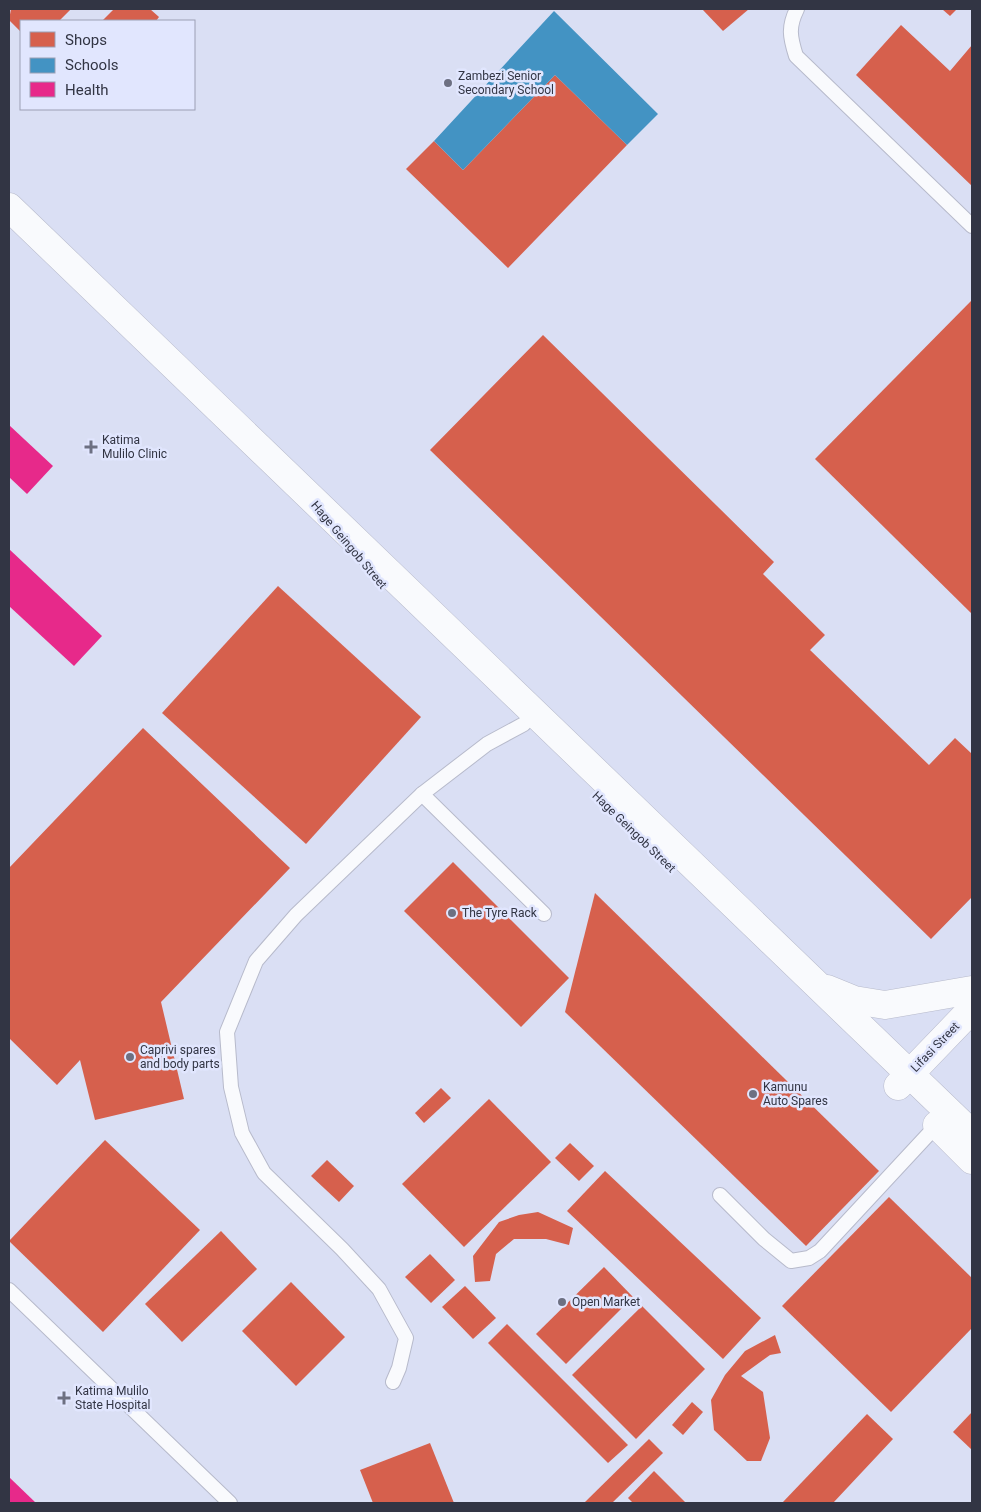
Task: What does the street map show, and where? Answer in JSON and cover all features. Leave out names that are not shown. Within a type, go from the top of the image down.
[{"type":"street","name":"Hage Geingob Street","points":[[9,207],[819,986],[904,1079],[937,1125],[972,1160]]},
{"type":"street","name":"Hage Geingob Street","points":[[307,494],[386,588],[524,724],[904,1079],[972,1134]]},
{"type":"street","points":[[819,986],[854,1000],[884,1005],[972,990]]},
{"type":"street","name":"Lifasi Street","points":[[904,1079],[972,1009]]},
{"type":"lane","points":[[797,9],[790,22],[790,36],[796,56],[972,226]]},
{"type":"lane","points":[[393,1382],[399,1368],[406,1338],[379,1289],[342,1249],[264,1173],[242,1133],[231,1087],[227,1032],[256,961],[296,915],[422,794],[487,744],[524,724]]},
{"type":"lane","points":[[422,794],[544,914]]},
{"type":"lane","points":[[720,1195],[764,1239],[791,1261],[809,1258],[820,1251],[937,1125]]},
{"type":"lane","points":[[9,1290],[230,1503]]},
{"type":"building: Shops","points":[[11,9],[71,9],[60,20],[20,20],[20,31],[9,20]]},
{"type":"building: Shops","points":[[114,9],[150,9],[159,17],[157,20],[103,20]]},
{"type":"building: Shops","points":[[702,9],[749,9],[723,31]]},
{"type":"building: Shops","points":[[942,9],[957,9],[950,16]]},
{"type":"building: Shops","points":[[901,25],[950,71],[972,45],[972,186],[856,75]]},
{"type":"building: Shops","points":[[555,75],[627,145],[508,268],[406,169],[434,141],[463,170]]},
{"type":"building: Shops","points":[[972,300],[972,614],[815,459]]},
{"type":"building: Shops","points":[[543,335],[774,562],[763,574],[825,635],[810,650],[929,765],[955,738],[972,754],[972,897],[931,939],[430,450]]},
{"type":"building: Shops","points":[[278,586],[421,717],[306,844],[162,713]]},
{"type":"building: Shops","points":[[143,728],[290,868],[161,1002],[184,1099],[95,1120],[80,1060],[57,1085],[9,1038],[9,868]]},
{"type":"building: Shops","points":[[453,862],[569,978],[521,1027],[404,911]]},
{"type":"building: Shops","points":[[595,893],[879,1171],[806,1246],[565,1012]]},
{"type":"building: Shops","points":[[441,1088],[451,1098],[424,1123],[415,1113]]},
{"type":"building: Shops","points":[[489,1099],[551,1162],[464,1247],[402,1184]]},
{"type":"building: Shops","points":[[105,1140],[200,1230],[103,1332],[9,1241]]},
{"type":"building: Shops","points":[[570,1143],[594,1166],[579,1181],[555,1158]]},
{"type":"building: Shops","points":[[327,1160],[354,1186],[339,1202],[311,1176]]},
{"type":"building: Shops","points":[[605,1171],[761,1318],[723,1359],[567,1211]]},
{"type":"building: Shops","points":[[889,1197],[972,1278],[972,1328],[891,1412],[782,1306]]},
{"type":"building: Shops","points":[[538,1212],[573,1228],[569,1245],[546,1239],[514,1239],[496,1254],[490,1281],[475,1282],[473,1256],[499,1222],[519,1215]]},
{"type":"building: Shops","points":[[221,1231],[257,1269],[182,1342],[145,1304]]},
{"type":"building: Shops","points":[[430,1254],[455,1280],[431,1303],[405,1277]]},
{"type":"building: Shops","points":[[604,1267],[633,1297],[566,1364],[536,1334]]},
{"type":"building: Shops","points":[[291,1282],[345,1337],[296,1386],[242,1331]]},
{"type":"building: Shops","points":[[465,1286],[496,1318],[473,1339],[442,1307]]},
{"type":"building: Shops","points":[[642,1306],[705,1369],[636,1439],[572,1375]]},
{"type":"building: Shops","points":[[507,1324],[628,1445],[608,1463],[488,1343]]},
{"type":"building: Shops","points":[[775,1335],[781,1353],[770,1355],[741,1376],[763,1392],[770,1438],[761,1461],[747,1461],[714,1430],[711,1400],[725,1375],[745,1351]]},
{"type":"building: Shops","points":[[692,1402],[703,1412],[683,1435],[672,1425]]},
{"type":"building: Shops","points":[[972,1412],[972,1450],[953,1432]]},
{"type":"building: Shops","points":[[867,1414],[893,1439],[833,1503],[782,1503]]},
{"type":"building: Shops","points":[[649,1439],[663,1453],[612,1503],[584,1503]]},
{"type":"building: Shops","points":[[430,1443],[454,1503],[373,1503],[360,1470]]},
{"type":"building: Shops","points":[[654,1471],[686,1503],[633,1503],[628,1498]]},
{"type":"building: Schools","points":[[554,11],[658,114],[627,145],[555,75],[463,170],[434,141]]},
{"type":"building: Health","points":[[9,425],[53,466],[27,494],[9,477]]},
{"type":"building: Health","points":[[9,549],[102,636],[74,666],[9,606]]},
{"type":"building: Health","points":[[9,1477],[36,1503],[9,1503]]},
{"type":"place","name":"Zambezi Senior Secondary School","points":[[448,83]]},
{"type":"place","name":"Katima Mulilo Clinic","points":[[91,447]]},
{"type":"place","name":"The Tyre Rack","points":[[452,913]]},
{"type":"place","name":"Caprivi spares and body parts","points":[[130,1057]]},
{"type":"place","name":"Kamunu Auto Spares","points":[[753,1094]]},
{"type":"place","name":"Open Market","points":[[562,1302]]},
{"type":"place","name":"Katima Mulilo State Hospital","points":[[64,1398]]}]
